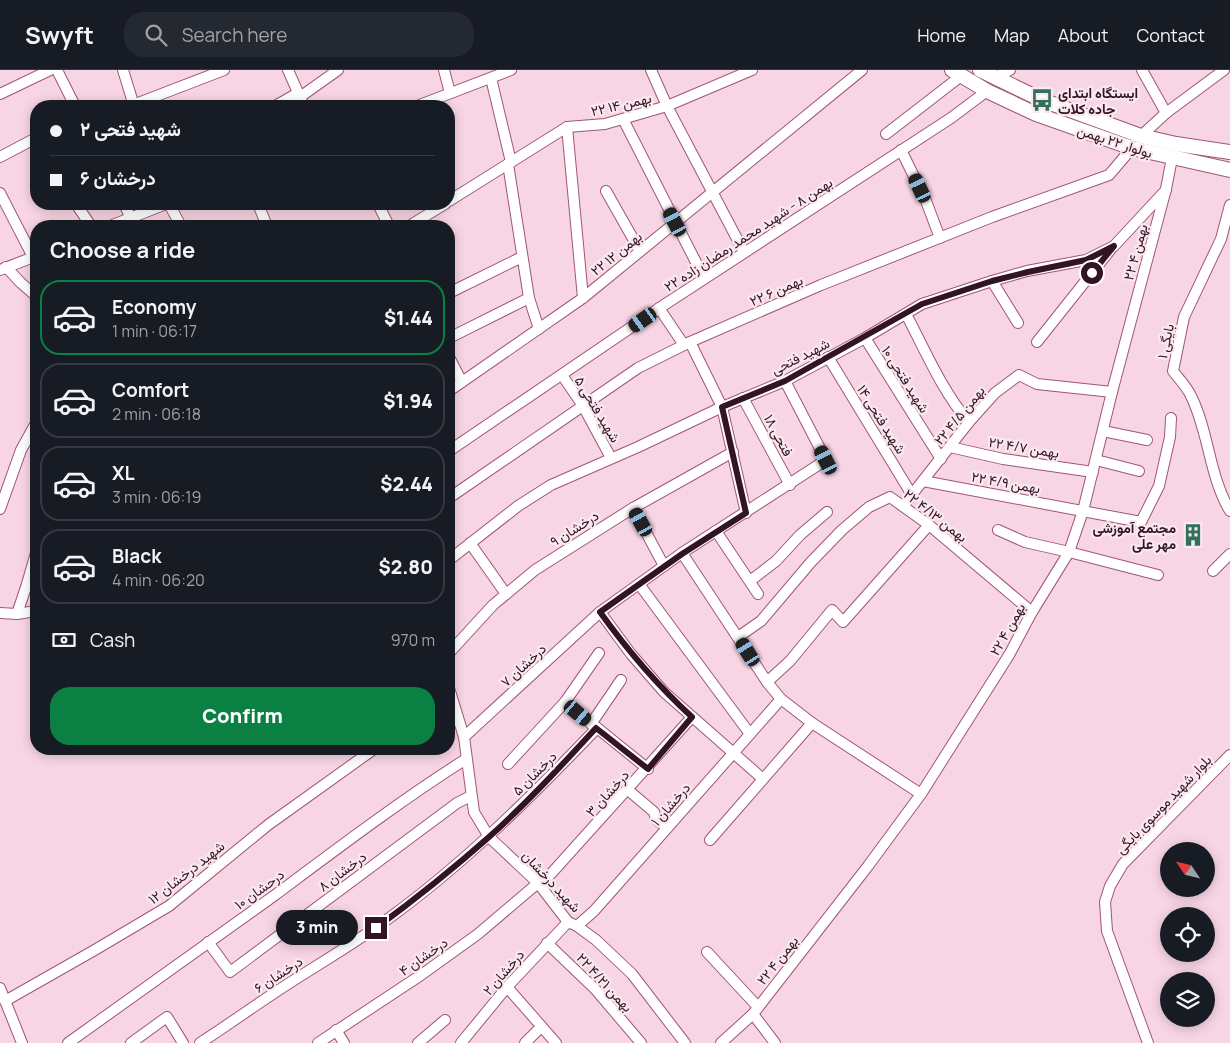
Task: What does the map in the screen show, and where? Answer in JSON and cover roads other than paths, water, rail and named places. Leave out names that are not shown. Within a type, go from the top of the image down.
[{"type":"main road","name":"بولوار ۲۲ بهمن","points":[[980,70],[1042,100],[1141,136],[1176,144],[1230,152]]},
{"type":"main road","name":"بولوار ۲۲ بهمن","points":[[956,73],[1036,114],[1132,148],[1230,170]]},
{"type":"street","points":[[0,94],[50,70]]},
{"type":"street","points":[[57,70],[72,100]]},
{"type":"street","points":[[123,70],[132,100]]},
{"type":"street","points":[[149,100],[224,70]]},
{"type":"street","points":[[288,70],[301,99],[338,70]]},
{"type":"street","points":[[444,70],[450,93]]},
{"type":"street","points":[[432,100],[493,75],[511,70]]},
{"type":"street","points":[[725,70],[730,80]]},
{"type":"street","name":"۲۲ بهمن ۱۴","points":[[455,197],[567,127],[606,124],[667,106],[752,70]]},
{"type":"street","name":"۲۲ بهمن ۱۲","points":[[455,387],[583,298],[862,70]]},
{"type":"street","points":[[994,78],[1010,70]]},
{"type":"street","points":[[1142,70],[1166,113]]},
{"type":"street","points":[[1141,136],[1166,113],[1224,70]]},
{"type":"street","points":[[654,71],[667,106],[688,144],[711,193],[744,252]]},
{"type":"street","points":[[886,134],[956,73]]},
{"type":"street","points":[[493,75],[510,163],[528,298],[539,329]]},
{"type":"street","name":"۲۲ بهمن ۸ - شهید محمد رمضان زاده","points":[[455,447],[704,278],[952,118],[987,90]]},
{"type":"street","points":[[622,119],[704,278]]},
{"type":"street","points":[[567,127],[583,298]]},
{"type":"street","points":[[0,157],[30,141]]},
{"type":"street","name":"۲۲ بهمن ۶","points":[[455,494],[638,368],[687,344],[821,285],[992,217],[1109,175],[1132,148]]},
{"type":"street","points":[[900,150],[926,200],[940,238]]},
{"type":"street","name":"۲۲ بهمن ۴","points":[[721,1043],[755,1010],[868,866],[921,794],[1009,655],[1032,612],[1069,552],[1084,511],[1112,392],[1166,189],[1172,158]]},
{"type":"street","name":"شهید فتحی","points":[[455,555],[518,506],[551,484],[722,407],[785,381],[865,338],[922,304],[992,281],[1086,260],[1114,246],[1166,189]]},
{"type":"street","points":[[606,191],[640,251]]},
{"type":"street","points":[[0,193],[30,248]]},
{"type":"street","name":"بایگی ۱","points":[[1230,205],[1221,239],[1184,317],[1173,371],[1191,395],[1217,479],[1230,510]]},
{"type":"street","points":[[127,210],[131,218]]},
{"type":"street","points":[[126,220],[152,210]]},
{"type":"street","points":[[419,220],[435,210]]},
{"type":"street","points":[[1037,342],[1114,246]]},
{"type":"street","points":[[455,290],[522,257]]},
{"type":"street","points":[[2,267],[30,259]]},
{"type":"street","points":[[2,267],[30,291]]},
{"type":"street","points":[[992,281],[1018,322]]},
{"type":"street","points":[[455,335],[528,298]]},
{"type":"street","points":[[659,308],[687,344],[722,407],[746,513]]},
{"type":"street","points":[[906,314],[936,371],[969,422]]},
{"type":"street","name":"شهید فتحی ۱۰","points":[[865,338],[941,460]]},
{"type":"street","name":"شهید فتحی ۱۴","points":[[828,357],[912,495]]},
{"type":"street","points":[[455,369],[462,382]]},
{"type":"street","name":"شهید فتحی ۵","points":[[562,375],[583,406],[611,458]]},
{"type":"street","name":"۲۲ بهمن ۴/۵","points":[[903,506],[969,422],[995,393],[1019,375],[1037,384],[1112,392]]},
{"type":"street","name":"درخشان ۷","points":[[464,737],[600,612],[716,531],[826,460],[785,381]]},
{"type":"street","name":"فتحی ۱۸","points":[[743,398],[790,485]]},
{"type":"street","name":"۲۲ بهمن ۴/۹","points":[[923,481],[1141,522],[1159,486],[1170,437],[1171,418]]},
{"type":"street","points":[[1103,431],[1147,440]]},
{"type":"street","points":[[0,509],[21,450],[30,434]]},
{"type":"street","name":"۲۲ بهمن ۴/۷","points":[[950,447],[1003,459],[1093,472]]},
{"type":"street","name":"درخشان ۹","points":[[455,647],[493,606],[535,570],[633,508],[733,452]]},
{"type":"street","points":[[1096,460],[1139,471]]},
{"type":"street","name":"۲۲ بهمن ۴/۱۳","points":[[738,636],[761,621],[811,562],[842,530],[869,506],[890,497],[929,525],[1032,612]]},
{"type":"street","points":[[633,508],[664,566]]},
{"type":"street","points":[[750,581],[776,561],[800,535],[827,512]]},
{"type":"street","points":[[767,682],[790,661],[832,610],[844,622],[929,525]]},
{"type":"street","points":[[998,530],[1025,542],[1158,575]]},
{"type":"street","points":[[716,531],[758,594]]},
{"type":"street","points":[[470,543],[506,594]]},
{"type":"street","points":[[682,554],[767,682],[781,699],[812,724],[921,794]]},
{"type":"street","points":[[1213,571],[1230,554]]},
{"type":"street","points":[[639,584],[750,734]]},
{"type":"street","points":[[17,614],[30,589]]},
{"type":"street","points":[[0,612],[17,614],[30,612]]},
{"type":"street","points":[[600,612],[630,654],[664,692],[763,779]]},
{"type":"street","points":[[508,764],[565,702],[598,653]]},
{"type":"street","name":"درخشان ۵","points":[[489,837],[558,768],[594,726],[621,680]]},
{"type":"street","name":"درخشان ۱","points":[[573,924],[594,911],[781,699]]},
{"type":"street","points":[[565,702],[648,769]]},
{"type":"street","name":"شهید درخشان","points":[[455,709],[464,737],[474,812],[489,837],[539,884],[573,924],[596,940],[632,974],[685,1043]]},
{"type":"street","name":"درخشان ۳","points":[[539,884],[648,769],[692,717]]},
{"type":"street","points":[[710,840],[812,724]]},
{"type":"street","name":"شهید درخشان ۱۲","points":[[5,1001],[93,952],[169,906],[268,825],[366,755]]},
{"type":"street","name":"بلوار شهید موسوی بایگی","points":[[1148,1043],[1107,931],[1105,902],[1110,886],[1123,864],[1230,755]]},
{"type":"street","name":"درحشان ۱۰","points":[[68,1043],[380,816],[466,758]]},
{"type":"street","points":[[628,790],[654,812],[656,819],[668,828]]},
{"type":"street","name":"درخشان ۸","points":[[208,942],[230,972],[457,802],[471,796]]},
{"type":"street","name":"درخشان ۶","points":[[200,1043],[291,982],[364,937],[399,911],[489,837]]},
{"type":"street","name":"درخشان ۴","points":[[318,1043],[421,976],[478,934],[539,884]]},
{"type":"street","name":"درخشان ۲","points":[[461,1043],[507,987],[547,943],[573,924]]},
{"type":"street","name":"۲۲ بهمن ۴/۲۱","points":[[547,943],[596,990],[641,1043]]},
{"type":"street","points":[[707,952],[755,1010],[775,1043]]},
{"type":"street","points":[[507,987],[556,1043]]},
{"type":"street","points":[[0,988],[22,1043]]},
{"type":"street","points":[[131,1043],[167,1017],[183,1043]]},
{"type":"street","points":[[418,1043],[445,1020]]},
{"type":"street","points":[[525,1043],[541,1028]]},
{"type":"street","points":[[336,1030],[344,1043]]},
{"type":"place","name":"ایستگاه ابتدای جاده کلات","points":[[1042,100]]},
{"type":"place","name":"مجتمع آموزشی مهر علی","points":[[1193,535]]}]
